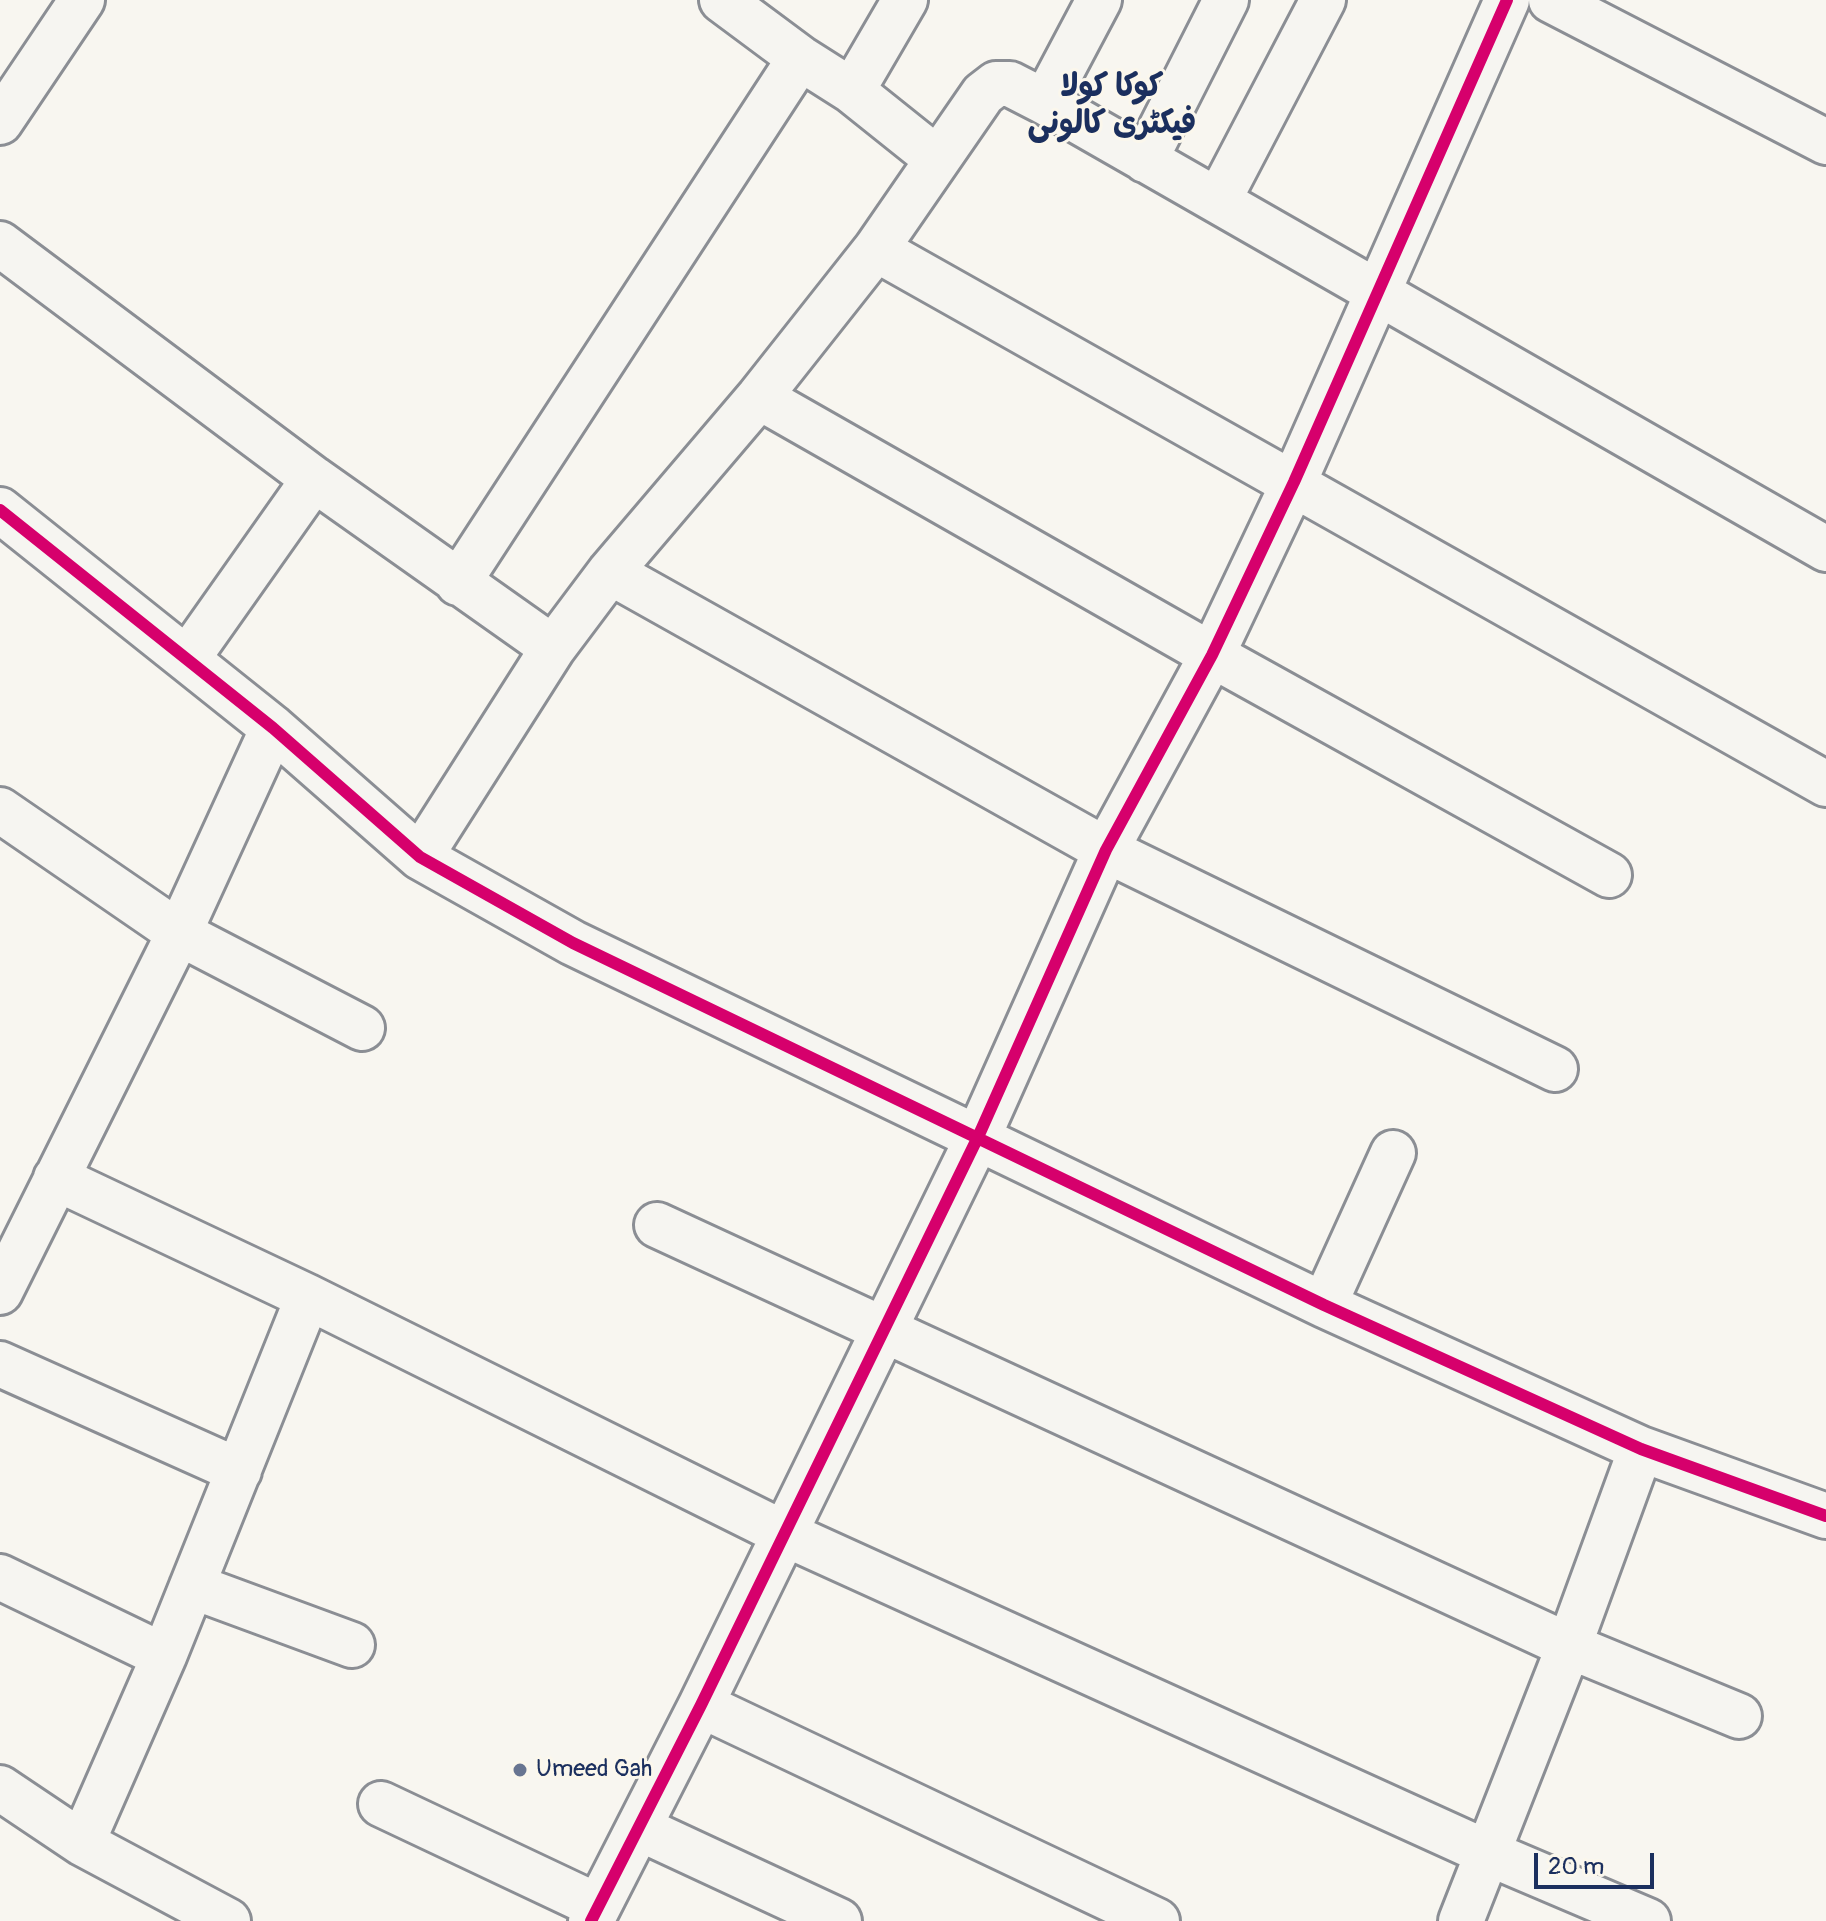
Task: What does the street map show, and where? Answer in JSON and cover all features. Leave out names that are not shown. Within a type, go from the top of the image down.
[{"type":"street","points":[[0,122],[82,0]]},
{"type":"street","points":[[722,0],[800,58],[852,91],[937,159]]},
{"type":"street","points":[[852,91],[905,0]]},
{"type":"street","points":[[1045,102],[1099,0]]},
{"type":"street","points":[[1145,160],[1226,0]]},
{"type":"street","points":[[1218,201],[1323,0]]},
{"type":"street","points":[[381,1804],[594,1914],[701,1705],[978,1137],[1106,850],[1212,655],[1294,482],[1507,0]]},
{"type":"street","points":[[1551,0],[1826,142]]},
{"type":"street","points":[[458,583],[800,58]]},
{"type":"street","points":[[420,857],[553,648],[610,572],[759,397],[876,249],[983,94],[996,84],[1010,84],[1045,102],[1826,549]]},
{"type":"street","points":[[0,244],[314,479],[553,648]]},
{"type":"street","points":[[876,249],[1826,784]]},
{"type":"street","points":[[759,397],[1212,655],[1609,875]]},
{"type":"street","points":[[187,659],[314,479]]},
{"type":"street","points":[[0,510],[273,728],[420,857],[573,943],[1324,1305],[1641,1449],[1826,1516]]},
{"type":"street","points":[[610,572],[1106,850],[1555,1069]]},
{"type":"street","points":[[0,1292],[179,933],[273,728]]},
{"type":"street","points":[[0,810],[179,933],[362,1028]]},
{"type":"street","points":[[1324,1305],[1393,1153]]},
{"type":"street","points":[[56,1178],[308,1297],[783,1533],[1488,1853],[1648,1921]]},
{"type":"street","points":[[657,1225],[1569,1646],[1739,1716]]},
{"type":"street","points":[[82,1843],[164,1656],[308,1297]]},
{"type":"street","points":[[0,1364],[239,1471]]},
{"type":"street","points":[[1461,1921],[1569,1646],[1641,1449]]},
{"type":"street","points":[[0,1577],[164,1656]]},
{"type":"street","points":[[192,1586],[352,1645]]},
{"type":"street","points":[[701,1705],[1157,1921]]},
{"type":"street","points":[[0,1788],[82,1843],[228,1921]]},
{"type":"street","points":[[639,1828],[839,1921]]},
{"type":"cycle path","points":[[591,1921],[701,1705],[978,1137],[1106,850],[1212,655],[1294,482],[1507,0]]},
{"type":"cycle path","points":[[0,510],[273,728],[420,857],[573,943],[1324,1305],[1641,1449],[1826,1516]]},
{"type":"place","name":"Umeed Gah","points":[[520,1770]]},
{"type":"district","name":"کوکا کولا فیکٹری کالونی","points":[[1112,106]]}]
